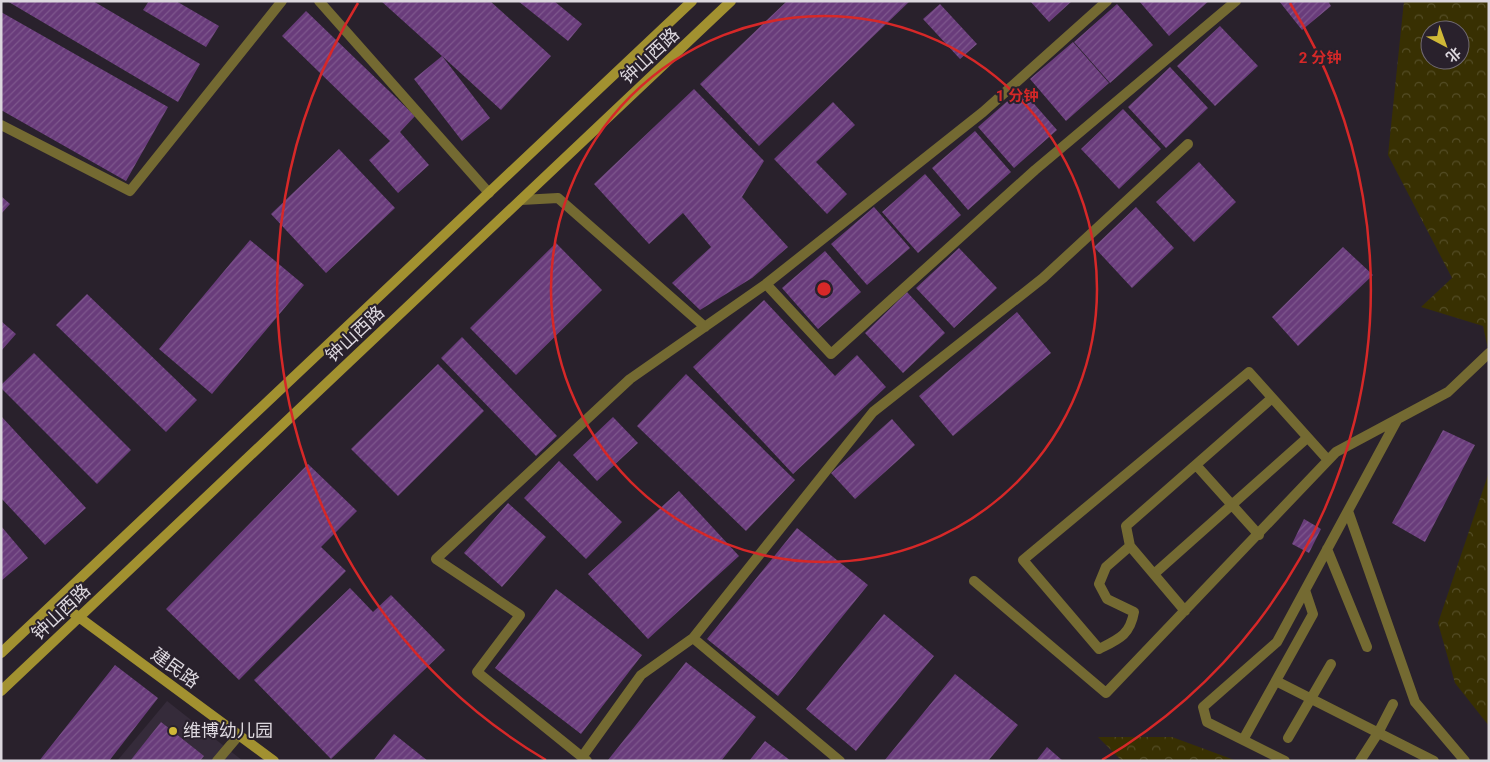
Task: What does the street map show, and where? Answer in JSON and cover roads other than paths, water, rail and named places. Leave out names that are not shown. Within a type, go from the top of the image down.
[{"type":"main road","name":"钟山西路","points":[[1,653],[692,1]]},
{"type":"main road","name":"钟山西路","points":[[1,690],[732,1]]},
{"type":"main road","name":"建民路","points":[[57,601],[274,761]]},
{"type":"street","points":[[1,125],[130,191],[282,1]]},
{"type":"street","points":[[319,1],[489,193]]},
{"type":"street","points":[[1107,1],[983,112],[766,284],[630,379],[436,560],[520,615],[477,672],[585,759],[641,676],[694,638],[874,412],[1043,278],[1188,144]]},
{"type":"street","points":[[766,284],[831,354],[1035,170],[1236,1]]},
{"type":"street","points":[[521,200],[558,198],[705,327]]},
{"type":"street","points":[[974,581],[1106,693],[1336,452],[1448,392],[1489,353]]},
{"type":"street","points":[[1130,546],[1106,567],[1098,584],[1107,599],[1134,612],[1132,622],[1122,637],[1099,649],[1023,560],[1249,372],[1328,460]]},
{"type":"street","points":[[1185,611],[1130,546],[1126,526],[1272,398]]},
{"type":"street","points":[[1285,761],[1207,722],[1203,706],[1277,642],[1398,419]]},
{"type":"street","points":[[1154,574],[1307,438]]},
{"type":"street","points":[[1196,465],[1259,534]]},
{"type":"street","points":[[1348,511],[1415,702],[1465,761]]},
{"type":"street","points":[[1327,549],[1367,647]]},
{"type":"street","points":[[1244,740],[1313,614],[1305,590]]},
{"type":"street","points":[[694,638],[840,761]]},
{"type":"street","points":[[1288,738],[1312,699],[1330,664]]},
{"type":"street","points":[[1276,681],[1434,761]]},
{"type":"street","points":[[1360,761],[1393,704]]},
{"type":"street","points":[[217,761],[238,735]]},
{"type":"place","name":"维博幼儿园","points":[[173,731]]}]
